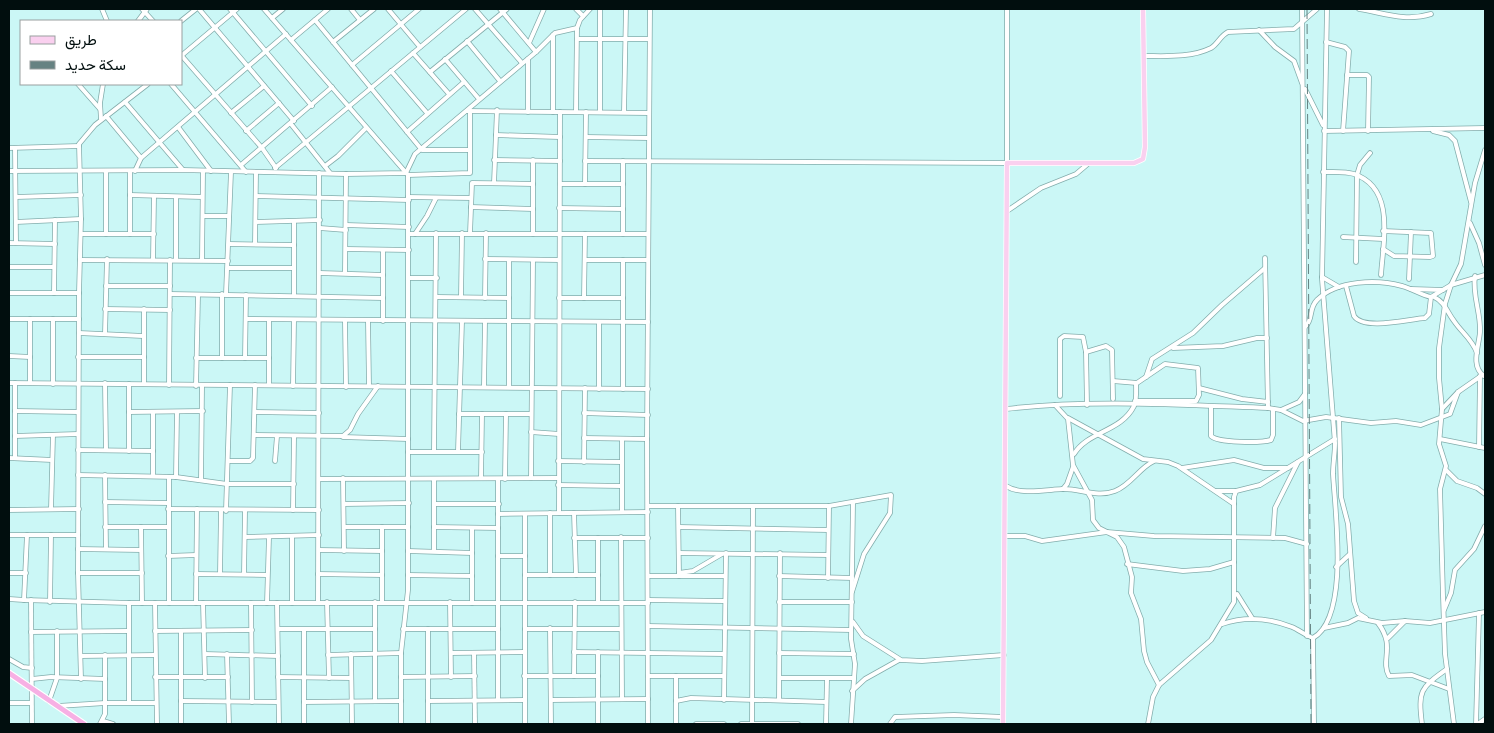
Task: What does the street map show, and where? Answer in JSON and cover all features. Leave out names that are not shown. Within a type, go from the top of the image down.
[{"type":"highway","points":[[9,674],[84,724]]},
{"type":"main road","points":[[1004,724],[1007,163],[1134,163],[1143,158],[1143,9]]},
{"type":"street","points":[[182,20],[198,9],[279,103],[330,173]]},
{"type":"street","points":[[264,9],[407,174]]},
{"type":"street","points":[[272,18],[283,9]]},
{"type":"street","points":[[291,40],[328,9]]},
{"type":"street","points":[[351,9],[360,20]]},
{"type":"street","points":[[333,42],[374,9]]},
{"type":"street","points":[[388,9],[420,47]]},
{"type":"street","points":[[352,65],[418,9]]},
{"type":"street","points":[[275,168],[466,9]]},
{"type":"street","points":[[475,9],[522,64]]},
{"type":"street","points":[[529,44],[544,9]]},
{"type":"street","points":[[576,9],[582,16]]},
{"type":"street","points":[[576,112],[577,28],[582,16],[590,9]]},
{"type":"street","points":[[600,9],[600,112]]},
{"type":"street","points":[[624,112],[626,9]]},
{"type":"street","points":[[648,724],[648,506],[646,439],[648,415],[647,234],[650,9]]},
{"type":"street","points":[[586,161],[1007,163],[1007,9]]},
{"type":"street","points":[[1302,9],[1304,20],[1307,636]]},
{"type":"street","points":[[1144,56],[1198,53],[1214,46],[1228,32],[1289,30],[1297,27],[1318,9]]},
{"type":"street","points":[[1314,724],[1313,638],[1324,628],[1334,602],[1336,567],[1333,470],[1335,439],[1322,277],[1326,9]]},
{"type":"street","points":[[1359,9],[1401,18],[1431,14]]},
{"type":"street","points":[[182,55],[233,10],[312,106]]},
{"type":"street","points":[[430,72],[503,10],[536,52]]},
{"type":"street","points":[[315,20],[422,150],[469,150]]},
{"type":"street","points":[[401,724],[401,653],[407,602],[409,504],[409,226],[407,174],[413,156],[468,111],[479,99],[536,52],[553,35],[577,28]]},
{"type":"street","points":[[1259,30],[1275,47],[1295,63],[1324,130]]},
{"type":"street","points":[[135,171],[141,158],[286,34]]},
{"type":"street","points":[[553,35],[553,112]]},
{"type":"street","points":[[577,39],[649,40]]},
{"type":"street","points":[[467,41],[500,81]]},
{"type":"street","points":[[1326,42],[1348,49],[1343,131]]},
{"type":"street","points":[[413,53],[450,94]]},
{"type":"street","points":[[182,57],[262,148],[279,172]]},
{"type":"street","points":[[528,58],[528,112]]},
{"type":"street","points":[[446,59],[479,99]]},
{"type":"street","points":[[391,71],[428,113]]},
{"type":"street","points":[[1346,75],[1367,75],[1369,77],[1368,131]]},
{"type":"street","points":[[406,132],[464,82]]},
{"type":"street","points":[[79,85],[100,109]]},
{"type":"street","points":[[102,85],[100,109],[102,120]]},
{"type":"street","points":[[139,85],[142,89]]},
{"type":"street","points":[[81,679],[78,573],[78,357],[81,234],[79,146],[87,132],[147,85]]},
{"type":"street","points":[[172,85],[246,172]]},
{"type":"street","points":[[231,113],[264,86]]},
{"type":"street","points":[[241,165],[332,88]]},
{"type":"street","points":[[125,102],[183,170]]},
{"type":"street","points":[[246,131],[279,103]]},
{"type":"street","points":[[494,183],[497,110]]},
{"type":"street","points":[[468,111],[649,113]]},
{"type":"street","points":[[468,111],[472,183],[470,233]]},
{"type":"street","points":[[559,513],[560,112]]},
{"type":"street","points":[[585,184],[586,112]]},
{"type":"street","points":[[106,116],[141,158]]},
{"type":"street","points":[[178,127],[211,171]]},
{"type":"street","points":[[325,166],[338,156],[366,128]]},
{"type":"street","points":[[1324,130],[1368,131],[1485,128]]},
{"type":"street","points":[[1429,130],[1454,139],[1471,204]]},
{"type":"street","points":[[496,135],[560,137]]},
{"type":"street","points":[[586,137],[648,138]]},
{"type":"street","points":[[9,148],[79,146]]},
{"type":"street","points":[[15,148],[16,243]]},
{"type":"street","points":[[1454,724],[1447,669],[1443,612],[1440,489],[1446,470],[1440,440],[1442,409],[1439,358],[1445,306],[1451,285],[1461,264],[1470,221],[1471,204],[1483,164],[1485,150]]},
{"type":"street","points":[[1356,262],[1357,175],[1360,165],[1370,153]]},
{"type":"street","points":[[494,160],[560,161]]},
{"type":"street","points":[[533,160],[533,234]]},
{"type":"street","points":[[623,161],[623,234]]},
{"type":"street","points":[[1007,211],[1041,188],[1076,174],[1089,163]]},
{"type":"street","points":[[9,171],[183,170],[346,174],[470,173]]},
{"type":"street","points":[[106,171],[106,234]]},
{"type":"street","points":[[130,171],[130,234]]},
{"type":"street","points":[[202,260],[203,171]]},
{"type":"street","points":[[222,358],[224,294],[228,268],[231,172]]},
{"type":"street","points":[[255,244],[256,172]]},
{"type":"street","points":[[1323,172],[1357,175],[1383,201],[1381,275]]},
{"type":"street","points":[[318,602],[320,173]]},
{"type":"street","points":[[345,273],[346,174]]},
{"type":"street","points":[[472,183],[533,184]]},
{"type":"street","points":[[560,184],[623,184]]},
{"type":"street","points":[[16,197],[81,195]]},
{"type":"street","points":[[130,195],[202,197]]},
{"type":"street","points":[[153,260],[154,196]]},
{"type":"street","points":[[256,196],[346,200],[472,198]]},
{"type":"street","points":[[176,197],[176,260]]},
{"type":"street","points":[[415,234],[436,198]]},
{"type":"street","points":[[471,207],[533,209]]},
{"type":"street","points":[[559,208],[623,209]]},
{"type":"street","points":[[203,216],[229,216]]},
{"type":"street","points":[[16,222],[81,219]]},
{"type":"street","points":[[54,293],[55,220]]},
{"type":"street","points":[[256,222],[320,220]]},
{"type":"street","points":[[1470,221],[1485,265]]},
{"type":"street","points":[[294,222],[294,295]]},
{"type":"street","points":[[346,225],[409,226]]},
{"type":"street","points":[[320,228],[346,230]]},
{"type":"street","points":[[1382,249],[1394,256],[1410,257],[1433,256],[1434,248],[1432,233],[1383,231]]},
{"type":"street","points":[[1409,279],[1411,232]]},
{"type":"street","points":[[461,298],[462,233]]},
{"type":"street","points":[[81,234],[154,234]]},
{"type":"street","points":[[409,234],[647,234]]},
{"type":"street","points":[[434,452],[436,234]]},
{"type":"street","points":[[485,298],[486,234]]},
{"type":"street","points":[[584,298],[585,234]]},
{"type":"street","points":[[1343,237],[1383,239]]},
{"type":"street","points":[[9,243],[55,244]]},
{"type":"street","points":[[229,244],[294,246]]},
{"type":"street","points":[[346,249],[409,250]]},
{"type":"street","points":[[383,250],[383,321]]},
{"type":"street","points":[[1211,407],[1211,436],[1215,440],[1271,440],[1271,408],[1268,402],[1265,258]]},
{"type":"street","points":[[106,259],[106,334]]},
{"type":"street","points":[[80,260],[228,261]]},
{"type":"street","points":[[169,385],[170,260]]},
{"type":"street","points":[[485,260],[559,260]]},
{"type":"street","points":[[509,260],[509,387]]},
{"type":"street","points":[[531,478],[532,260]]},
{"type":"street","points":[[585,260],[647,260]]},
{"type":"street","points":[[623,260],[623,389]]},
{"type":"street","points":[[9,267],[54,267]]},
{"type":"street","points":[[228,268],[294,268]]},
{"type":"street","points":[[1146,377],[1152,359],[1193,332],[1266,268]]},
{"type":"street","points":[[320,273],[383,275]]},
{"type":"street","points":[[1346,286],[1354,316],[1360,322],[1389,323],[1425,318],[1429,314],[1433,297],[1451,285],[1475,276],[1485,275]]},
{"type":"street","points":[[1475,276],[1480,318],[1477,368],[1483,376],[1479,447]]},
{"type":"street","points":[[1322,277],[1339,287]]},
{"type":"street","points":[[409,278],[437,278]]},
{"type":"street","points":[[1305,327],[1311,319],[1311,308],[1323,295],[1339,287],[1375,283],[1392,284],[1433,297],[1445,306],[1456,324],[1472,341],[1477,353]]},
{"type":"street","points":[[106,286],[170,286]]},
{"type":"street","points":[[1411,289],[1444,290]]},
{"type":"street","points":[[9,293],[79,293]]},
{"type":"street","points":[[170,294],[383,298]]},
{"type":"street","points":[[196,386],[198,295]]},
{"type":"street","points":[[245,358],[246,295]]},
{"type":"street","points":[[436,297],[509,298]]},
{"type":"street","points":[[559,298],[623,298]]},
{"type":"street","points":[[105,309],[170,310]]},
{"type":"street","points":[[144,310],[144,384]]},
{"type":"street","points":[[9,319],[79,319]]},
{"type":"street","points":[[30,319],[30,384]]},
{"type":"street","points":[[53,319],[53,384]]},
{"type":"street","points":[[246,319],[648,322]]},
{"type":"street","points":[[269,320],[269,385]]},
{"type":"street","points":[[293,386],[294,320]]},
{"type":"street","points":[[345,321],[346,387]]},
{"type":"street","points":[[368,321],[369,386]]},
{"type":"street","points":[[458,451],[462,321]]},
{"type":"street","points":[[484,386],[485,321]]},
{"type":"street","points":[[599,322],[599,389]]},
{"type":"street","points":[[79,333],[143,336]]},
{"type":"street","points":[[1060,396],[1061,338],[1084,338],[1087,405]]},
{"type":"street","points":[[1168,348],[1223,346],[1257,338],[1267,338]]},
{"type":"street","points":[[1086,352],[1100,347],[1110,348],[1113,352],[1113,399]]},
{"type":"street","points":[[1479,347],[1485,347]]},
{"type":"street","points":[[9,356],[30,357]]},
{"type":"street","points":[[78,357],[144,357]]},
{"type":"street","points":[[196,358],[269,358]]},
{"type":"street","points":[[1006,409],[1028,406],[1193,402],[1198,398],[1198,370],[1194,366],[1163,364],[1136,383],[1113,382]]},
{"type":"street","points":[[1442,409],[1458,392],[1483,376]]},
{"type":"street","points":[[9,383],[319,387],[408,385],[648,389]]},
{"type":"street","points":[[15,458],[16,383]]},
{"type":"street","points":[[105,383],[106,450]]},
{"type":"street","points":[[1073,455],[1081,444],[1099,433],[1115,427],[1135,403],[1136,383]]},
{"type":"street","points":[[129,384],[129,450]]},
{"type":"street","points":[[220,574],[227,484],[230,385]]},
{"type":"street","points":[[228,461],[252,460],[255,435],[255,385]]},
{"type":"street","points":[[201,480],[202,386]]},
{"type":"street","points":[[341,437],[350,430],[358,414],[378,386]]},
{"type":"street","points":[[584,462],[585,388]]},
{"type":"street","points":[[1199,388],[1242,399],[1268,402]]},
{"type":"street","points":[[1280,410],[1299,402],[1306,392]]},
{"type":"street","points":[[1135,403],[1271,408],[1280,410],[1302,421],[1320,417],[1333,417],[1371,423],[1401,422],[1418,425],[1442,418],[1451,412],[1458,392]]},
{"type":"street","points":[[1055,405],[1076,424],[1099,433],[1130,452],[1154,461],[1168,462],[1182,468],[1234,504]]},
{"type":"street","points":[[15,411],[78,412]]},
{"type":"street","points":[[129,412],[202,411]]},
{"type":"street","points":[[153,412],[153,476]]},
{"type":"street","points":[[176,477],[177,412]]},
{"type":"street","points":[[255,412],[318,413]]},
{"type":"street","points":[[584,413],[648,415]]},
{"type":"street","points":[[459,414],[531,414]]},
{"type":"street","points":[[482,414],[482,478]]},
{"type":"street","points":[[505,479],[506,414]]},
{"type":"street","points":[[1063,489],[1067,484],[1073,465],[1067,417]]},
{"type":"street","points":[[1339,418],[1341,497],[1346,512],[1355,607],[1366,618]]},
{"type":"street","points":[[531,432],[559,434]]},
{"type":"street","points":[[15,436],[78,434]]},
{"type":"street","points":[[51,509],[53,435]]},
{"type":"street","points":[[255,435],[408,439]]},
{"type":"street","points":[[275,461],[277,436]]},
{"type":"street","points":[[293,510],[294,437]]},
{"type":"street","points":[[584,438],[646,439]]},
{"type":"street","points":[[622,439],[622,512]]},
{"type":"street","points":[[1214,490],[1236,491],[1269,481],[1298,460],[1335,439]]},
{"type":"street","points":[[1440,440],[1485,448]]},
{"type":"street","points":[[78,450],[153,451]]},
{"type":"street","points":[[408,452],[482,452]]},
{"type":"street","points":[[9,458],[52,460]]},
{"type":"street","points":[[1182,468],[1234,460],[1264,468],[1288,468]]},
{"type":"street","points":[[1273,538],[1275,508],[1298,460]]},
{"type":"street","points":[[558,461],[621,462]]},
{"type":"street","points":[[1006,486],[1019,491],[1048,492],[1063,489],[1089,493],[1114,492],[1154,461]]},
{"type":"street","points":[[1073,465],[1089,493],[1092,503],[1093,520],[1099,528],[1122,543],[1132,578],[1131,593],[1141,619],[1147,662],[1159,685]]},
{"type":"street","points":[[1446,470],[1457,481],[1477,488],[1485,494]]},
{"type":"street","points":[[78,475],[176,477],[227,484],[294,484]]},
{"type":"street","points":[[105,475],[106,549]]},
{"type":"street","points":[[169,477],[169,603]]},
{"type":"street","points":[[343,478],[344,551]]},
{"type":"street","points":[[498,478],[498,700]]},
{"type":"street","points":[[319,479],[558,478]]},
{"type":"street","points":[[434,479],[434,551]]},
{"type":"street","points":[[558,485],[621,486]]},
{"type":"street","points":[[1148,724],[1153,697],[1159,685],[1211,640],[1234,602],[1236,592],[1234,504],[1236,491]]},
{"type":"street","points":[[648,506],[829,506],[891,495],[890,513],[864,554],[852,592]]},
{"type":"street","points":[[105,502],[168,503]]},
{"type":"street","points":[[851,724],[852,678],[855,667],[851,630],[853,503]]},
{"type":"street","points":[[344,504],[409,504]]},
{"type":"street","points":[[434,504],[499,504]]},
{"type":"street","points":[[678,506],[679,574]]},
{"type":"street","points":[[828,578],[829,506]]},
{"type":"street","points":[[752,724],[753,507]]},
{"type":"street","points":[[9,510],[79,509]]},
{"type":"street","points":[[168,509],[319,510]]},
{"type":"street","points":[[196,603],[197,509]]},
{"type":"street","points":[[244,574],[245,511]]},
{"type":"street","points":[[498,514],[648,512]]},
{"type":"street","points":[[550,513],[550,575]]},
{"type":"street","points":[[574,513],[576,575]]},
{"type":"street","points":[[524,724],[525,514]]},
{"type":"street","points":[[1443,612],[1452,593],[1455,570],[1474,549],[1485,526]]},
{"type":"street","points":[[105,527],[168,527]]},
{"type":"street","points":[[141,527],[142,603]]},
{"type":"street","points":[[345,527],[408,527]]},
{"type":"street","points":[[434,527],[498,528]]},
{"type":"street","points":[[678,527],[828,530]]},
{"type":"street","points":[[382,528],[382,602]]},
{"type":"street","points":[[472,528],[472,603]]},
{"type":"street","points":[[1005,536],[1025,536],[1042,541],[1107,532],[1154,536],[1273,538],[1307,544]]},
{"type":"street","points":[[9,534],[78,535]]},
{"type":"street","points":[[24,600],[27,535]]},
{"type":"street","points":[[50,602],[51,535]]},
{"type":"street","points":[[292,536],[292,602]]},
{"type":"street","points":[[245,537],[319,536]]},
{"type":"street","points":[[267,603],[269,537]]},
{"type":"street","points":[[574,538],[648,538]]},
{"type":"street","points":[[598,538],[598,602]]},
{"type":"street","points":[[621,538],[622,700]]},
{"type":"street","points":[[78,549],[141,550]]},
{"type":"street","points":[[319,550],[382,551]]},
{"type":"street","points":[[408,551],[472,552]]},
{"type":"street","points":[[679,553],[828,555]]},
{"type":"street","points":[[679,574],[696,570],[724,553]]},
{"type":"street","points":[[724,553],[724,700]]},
{"type":"street","points":[[779,700],[780,553]]},
{"type":"street","points":[[1336,567],[1350,554]]},
{"type":"street","points":[[168,556],[196,555]]},
{"type":"street","points":[[498,556],[525,556]]},
{"type":"street","points":[[1127,564],[1183,571],[1210,569],[1234,562]]},
{"type":"street","points":[[9,572],[26,573]]},
{"type":"street","points":[[78,573],[142,573]]},
{"type":"street","points":[[196,574],[267,575]]},
{"type":"street","points":[[318,574],[382,575]]},
{"type":"street","points":[[648,576],[679,574],[725,576]]},
{"type":"street","points":[[408,575],[472,576]]},
{"type":"street","points":[[525,575],[598,575]]},
{"type":"street","points":[[779,576],[852,578]]},
{"type":"street","points":[[1236,592],[1252,618]]},
{"type":"street","points":[[9,599],[50,602],[130,603],[724,602]]},
{"type":"street","points":[[30,600],[32,724]]},
{"type":"street","points":[[155,602],[157,724]]},
{"type":"street","points":[[327,602],[329,678]]},
{"type":"street","points":[[375,602],[375,701]]},
{"type":"street","points":[[450,602],[451,677]]},
{"type":"street","points":[[574,676],[575,602]]},
{"type":"street","points":[[779,602],[852,602]]},
{"type":"street","points":[[129,702],[128,631],[130,603]]},
{"type":"street","points":[[203,603],[205,678]]},
{"type":"street","points":[[251,603],[252,702]]},
{"type":"street","points":[[277,603],[279,724]]},
{"type":"street","points":[[1324,628],[1348,623],[1358,618],[1366,618],[1378,622],[1444,622],[1485,612]]},
{"type":"street","points":[[1479,613],[1477,724],[1485,720]]},
{"type":"street","points":[[1222,624],[1252,618],[1291,627],[1313,638]]},
{"type":"street","points":[[852,620],[863,636],[899,660],[922,661],[1004,655]]},
{"type":"street","points":[[1388,638],[1405,621]]},
{"type":"street","points":[[1378,622],[1388,638],[1386,670],[1388,676],[1412,675],[1449,689]]},
{"type":"street","points":[[648,626],[752,626],[851,630]]},
{"type":"street","points":[[550,628],[551,724]]},
{"type":"street","points":[[278,629],[375,629]]},
{"type":"street","points":[[403,629],[498,629]]},
{"type":"street","points":[[428,629],[428,724]]},
{"type":"street","points":[[524,629],[621,629]]},
{"type":"street","points":[[155,631],[252,630]]},
{"type":"street","points":[[304,630],[304,724]]},
{"type":"street","points":[[31,632],[128,631]]},
{"type":"street","points":[[181,631],[181,724]]},
{"type":"street","points":[[49,701],[57,678],[56,632]]},
{"type":"street","points":[[1478,637],[1485,637]]},
{"type":"street","points":[[451,653],[524,652]]},
{"type":"street","points":[[574,652],[724,654]]},
{"type":"street","points":[[598,652],[598,724]]},
{"type":"street","points":[[328,655],[401,653]]},
{"type":"street","points":[[474,653],[475,724]]},
{"type":"street","points":[[780,653],[854,654]]},
{"type":"street","points":[[205,654],[278,656]]},
{"type":"street","points":[[227,654],[229,724]]},
{"type":"street","points":[[351,654],[352,724]]},
{"type":"street","points":[[105,655],[105,703],[101,722],[113,724]]},
{"type":"street","points":[[81,656],[155,655]]},
{"type":"street","points":[[9,659],[23,667],[32,668]]},
{"type":"street","points":[[852,691],[865,679],[899,660]]},
{"type":"street","points":[[1422,724],[1419,698],[1430,681],[1447,669]]},
{"type":"street","points":[[401,677],[475,676]]},
{"type":"street","points":[[524,676],[598,676]]},
{"type":"street","points":[[648,676],[724,676]]},
{"type":"street","points":[[676,676],[676,724]]},
{"type":"street","points":[[155,677],[228,677]]},
{"type":"street","points":[[278,678],[351,678]]},
{"type":"street","points":[[780,678],[852,678]]},
{"type":"street","points":[[826,724],[827,678]]},
{"type":"street","points":[[32,679],[105,679]]},
{"type":"street","points":[[676,701],[690,698],[826,702]]},
{"type":"street","points":[[551,700],[648,699]]},
{"type":"street","points":[[428,701],[524,700]]},
{"type":"street","points":[[304,702],[401,701]]},
{"type":"street","points":[[58,706],[129,702],[156,703]]},
{"type":"street","points":[[181,702],[278,702]]},
{"type":"street","points":[[9,703],[31,703]]},
{"type":"street","points":[[890,724],[895,717],[954,715],[1004,717]]},
{"type":"street","points":[[1483,724],[1485,720]]},
{"type":"street","points":[[696,724],[724,724]]},
{"type":"street","points":[[741,724],[798,724]]},
{"type":"railway","points":[[1307,9],[1311,724]]}]
